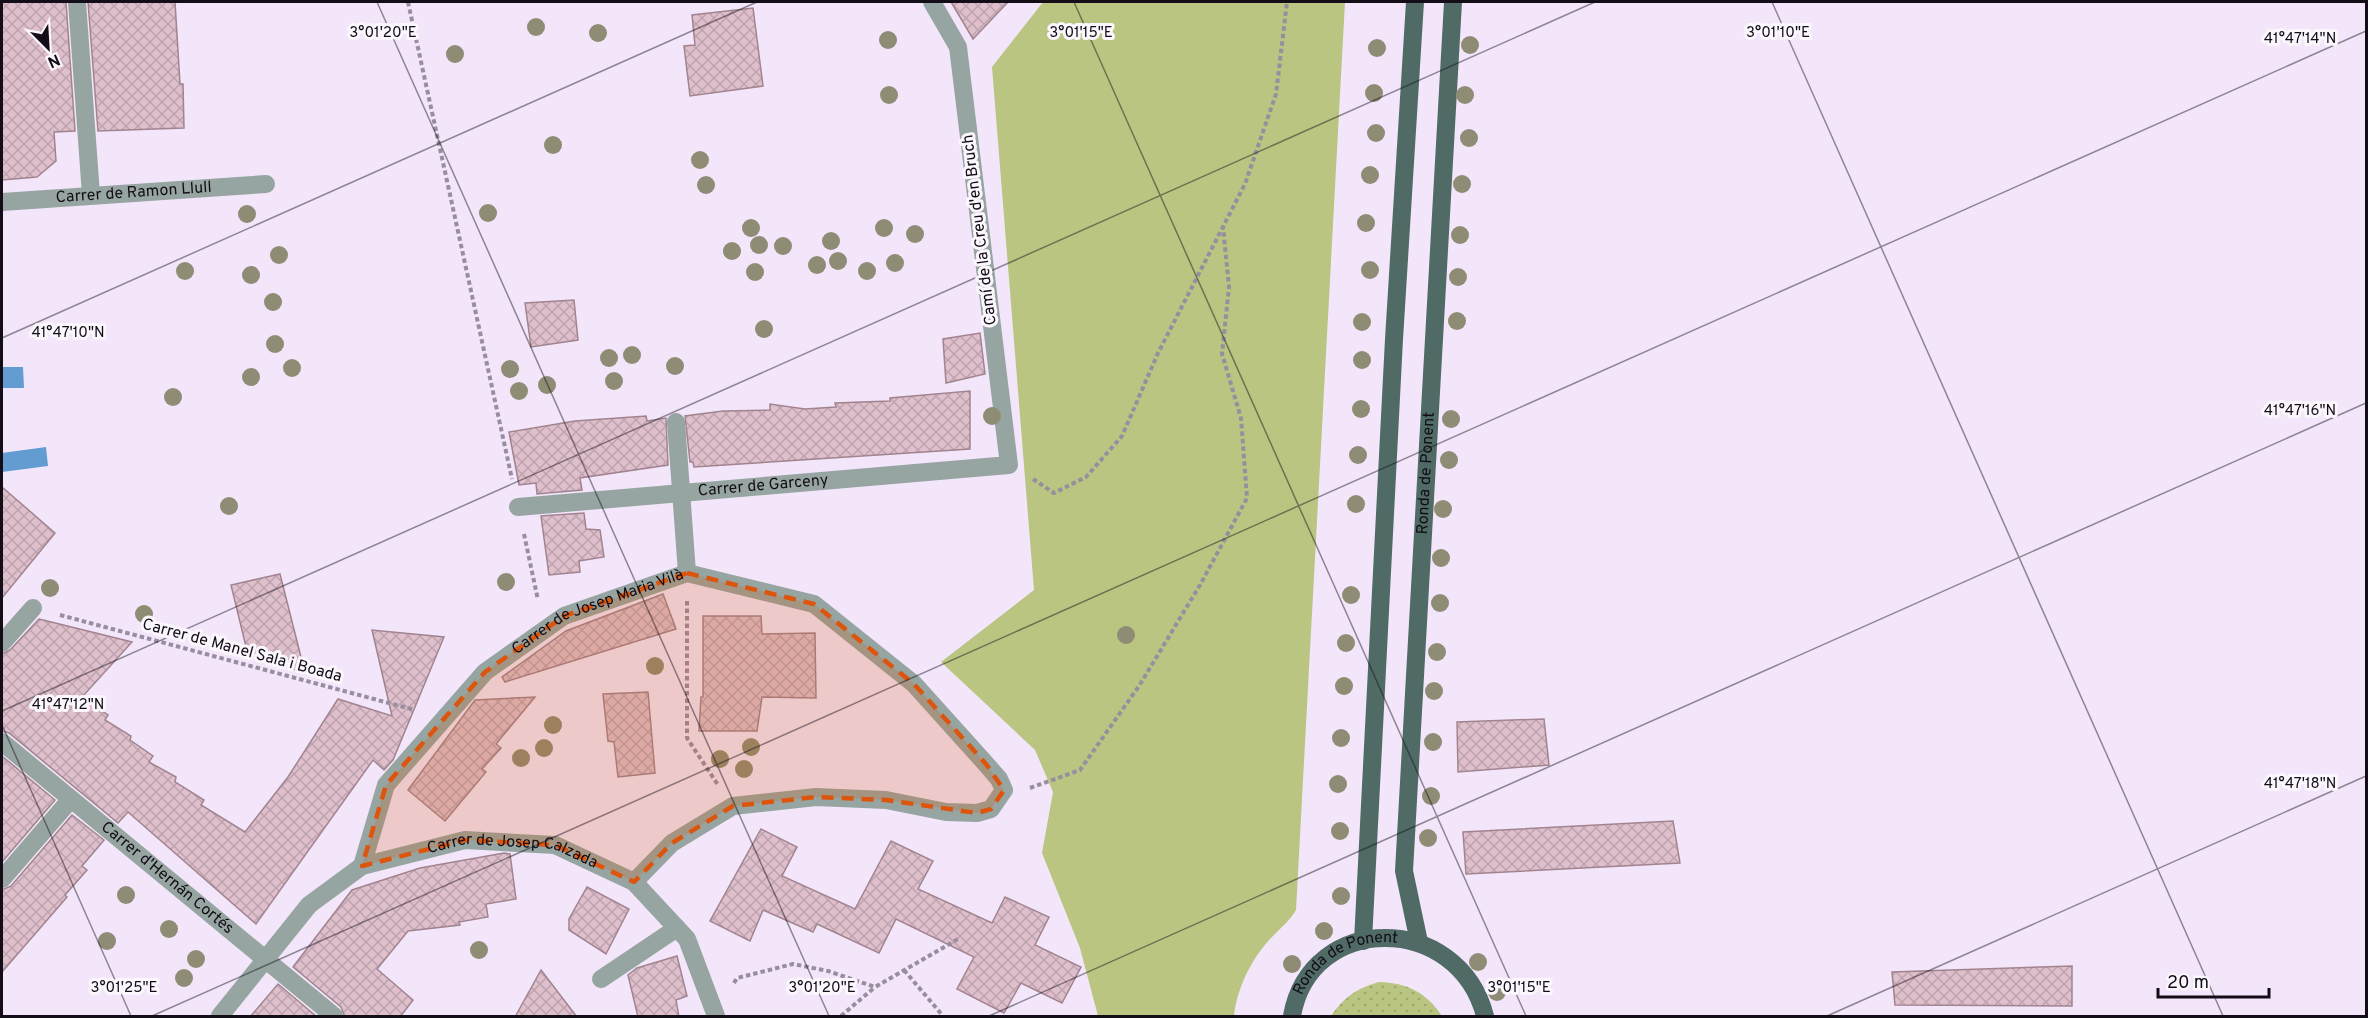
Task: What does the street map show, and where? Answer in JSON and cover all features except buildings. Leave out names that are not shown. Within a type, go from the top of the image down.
[{"type":"main road","points":[[1363,941],[1394,339],[1415,2]]},
{"type":"main road","name":"Ronda de Ponent","points":[[1419,942],[1404,871],[1453,2]]},
{"type":"main road","name":"Ronda de Ponent","points":[[1292,1017],[1298,997],[1314,972],[1336,953],[1363,941],[1391,938],[1419,942],[1449,958],[1462,970],[1480,999],[1485,1017]]},
{"type":"street","points":[[76,2],[91,195]]},
{"type":"street","name":"Camí de la Creu d'en Bruch","points":[[932,2],[958,47],[1009,465]]},
{"type":"street","name":"Carrer de Ramon Llull","points":[[2,202],[266,184]]},
{"type":"street","points":[[676,422],[687,573]]},
{"type":"street","name":"Carrer de Garceny","points":[[518,507],[681,491],[1009,465]]},
{"type":"street","name":"Carrer de Josep Maria Vilà","points":[[362,866],[386,784],[485,672],[564,616],[687,573],[814,604],[914,684],[999,779],[1004,790],[999,801]]},
{"type":"street","points":[[2,644],[33,608]]},
{"type":"street","name":"Carrer d'Hernán Cortés","points":[[2,742],[333,1017]]},
{"type":"street","points":[[634,882],[672,843],[733,806],[827,798],[886,800],[946,812],[977,813],[991,808],[999,801]]},
{"type":"street","points":[[2,879],[70,799]]},
{"type":"street","name":"Carrer de Josep Calzada","points":[[220,1017],[309,905],[362,866],[465,840],[555,845],[634,882],[687,939],[716,1014]]},
{"type":"street","points":[[601,979],[677,928]]},
{"type":"path","points":[[408,2],[544,630]]},
{"type":"path","points":[[1009,465],[1054,493],[1086,477],[1122,436],[1158,352],[1245,184],[1276,94],[1287,2]]},
{"type":"path","points":[[999,801],[1080,770],[1139,686],[1200,585],[1247,498],[1240,418],[1222,354],[1229,287],[1223,227]]},
{"type":"path","points":[[687,573],[687,738],[733,806]]},
{"type":"path","name":"Carrer de Manel Sala i Boada","points":[[33,608],[445,718]]},
{"type":"path","points":[[841,1017],[875,987],[958,939]]},
{"type":"path","points":[[716,1014],[737,978],[793,964],[828,971],[875,987]]},
{"type":"path","points":[[904,970],[943,1017]]},
{"type":"highlighted area","points":[[687,573],[814,604],[914,684],[986,764],[1004,790],[991,809],[977,813],[886,800],[816,797],[733,806],[672,843],[634,882],[555,845],[465,840],[362,866],[386,785],[485,672],[564,616]]},
{"type":"green space","points":[[1043,2],[1345,2],[1296,910],[1267,942],[1247,972],[1234,1016],[1098,1016],[1080,948],[1042,853],[1053,792],[1035,750],[941,662],[1034,590],[992,67]]},
{"type":"green space","points":[[1379,982],[1398,984],[1415,990],[1442,1016],[1331,1016],[1352,994]]},
{"type":"water","points":[[2,367],[23,367],[24,388],[2,388]]},
{"type":"water","points":[[46,447],[48,466],[2,472],[2,453]]}]
